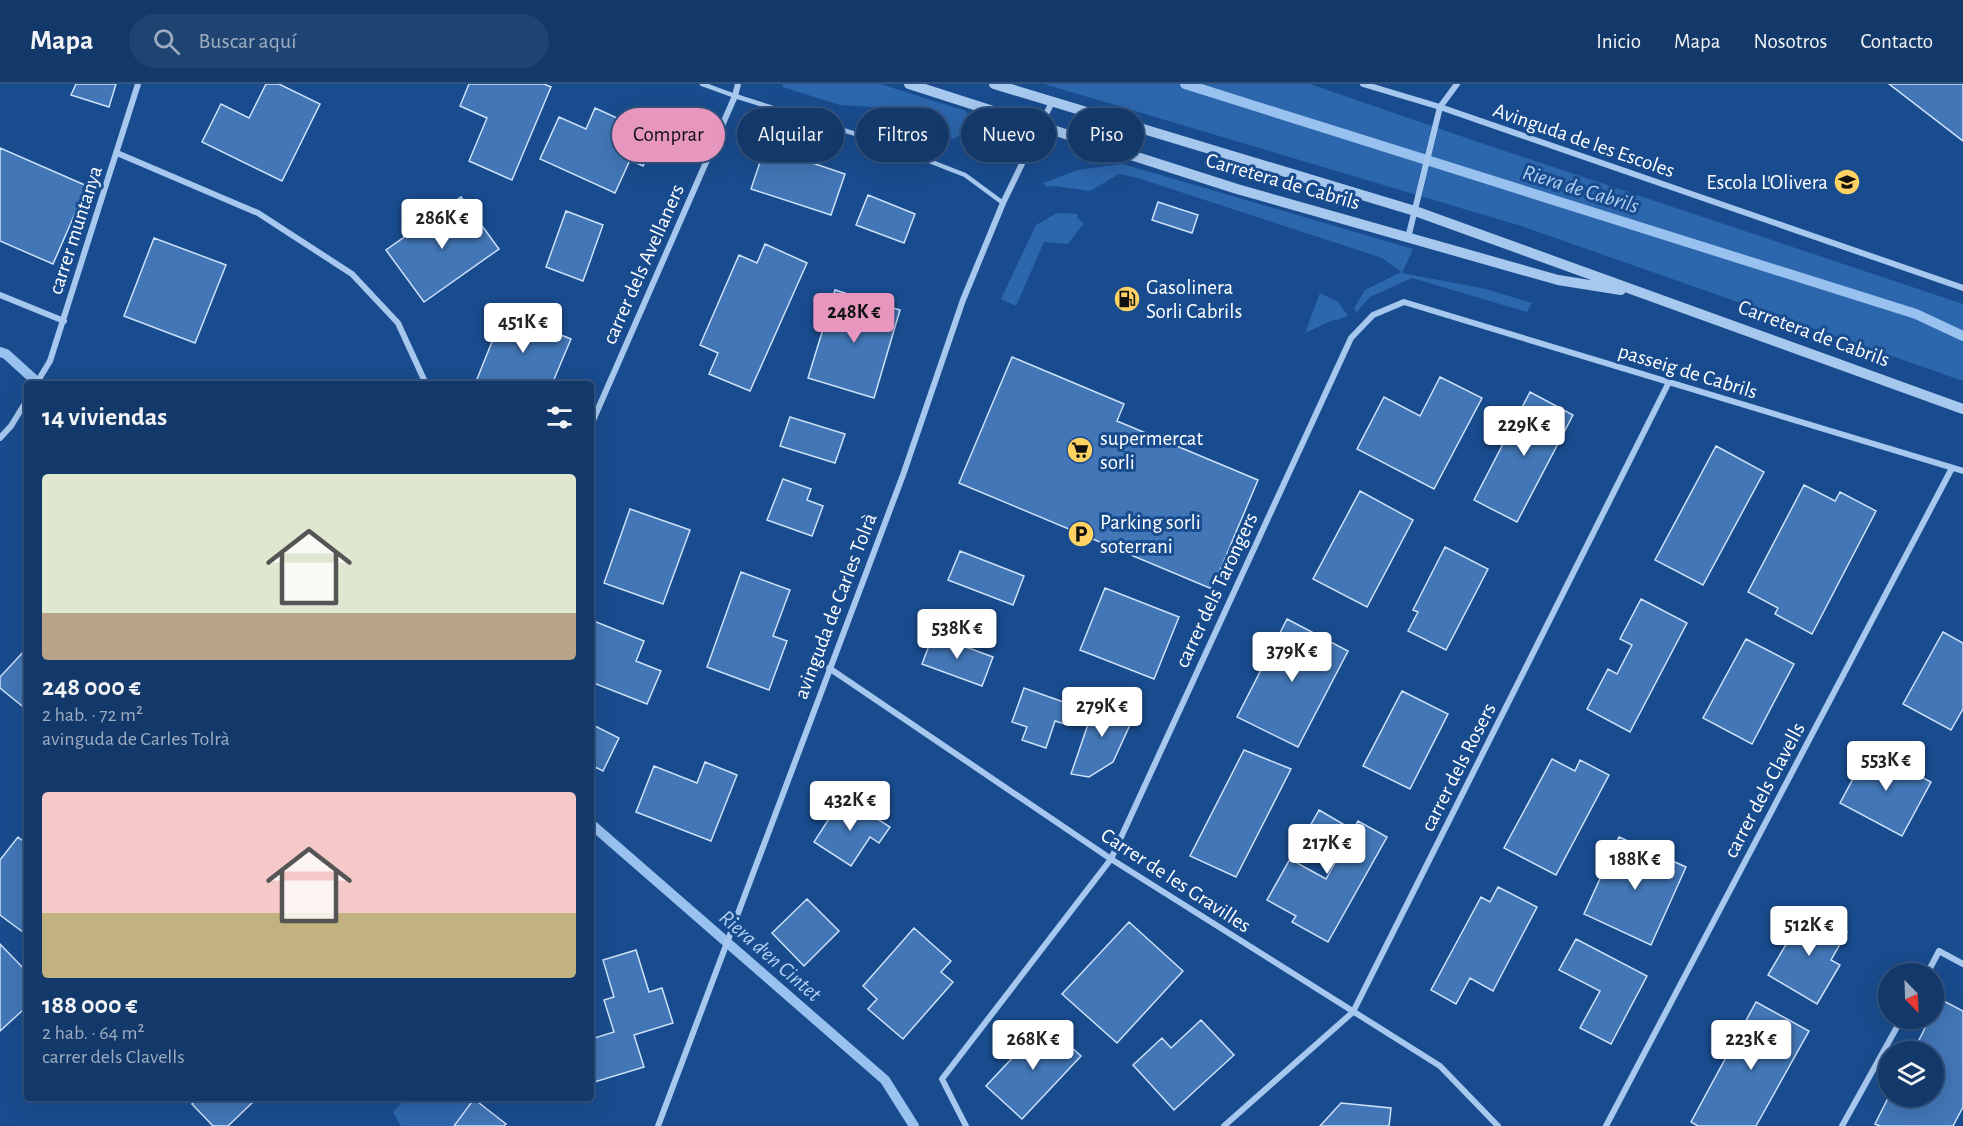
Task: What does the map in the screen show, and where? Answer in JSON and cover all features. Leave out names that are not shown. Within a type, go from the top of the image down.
[{"type":"street","name":"carrer muntanya","points":[[38,381],[50,361],[64,321],[138,84]]},
{"type":"street","name":"carrer dels Avellaners","points":[[594,417],[735,96],[738,84]]},
{"type":"street","name":"Carretera de Cabrils","points":[[909,84],[984,108]]},
{"type":"street","name":"Carretera de Cabrils","points":[[994,84],[1414,211],[1963,409]]},
{"type":"street","name":"Avinguda de les Escoles","points":[[1363,84],[1440,107],[1963,288]]},
{"type":"street","points":[[1408,238],[1440,107],[1457,84]]},
{"type":"street","name":"avinguda de Carles Tolrà","points":[[1049,108],[1052,102]]},
{"type":"street","name":"Carretera de Cabrils","points":[[1056,131],[1237,189],[1558,280],[1651,295]]},
{"type":"street","points":[[117,153],[258,213],[352,274],[398,322],[425,381]]},
{"type":"street","name":"avinguda de Carles Tolrà","points":[[658,1126],[903,476],[963,300],[1003,203],[1023,162]]},
{"type":"street","points":[[0,295],[64,321]]},
{"type":"street","name":"passeig de Cabrils","points":[[1404,302],[1963,471]]},
{"type":"street","name":"carrer dels Tarongers","points":[[966,1126],[942,1079],[1111,859],[1351,338],[1373,315],[1404,302]]},
{"type":"street","name":"carrer dels Rosers","points":[[1224,1126],[1353,1012],[1669,382]]},
{"type":"street","points":[[0,438],[11,426],[24,405]]},
{"type":"street","name":"carrer dels Clavells","points":[[1606,1126],[1952,468]]},
{"type":"street","name":"Carrer de les Gravilles","points":[[829,668],[1111,859],[1440,1066],[1498,1126]]},
{"type":"street","points":[[1933,963],[1939,951],[1963,964]]},
{"type":"street","points":[[1842,1126],[1896,1029]]},
{"type":"lane","points":[[702,84],[878,141],[965,175],[1003,203]]},
{"type":"shaded area","points":[[782,84],[880,84],[961,109],[961,135],[953,139],[949,138],[949,108],[840,105],[783,87]]},
{"type":"shaded area","points":[[1044,84],[1310,84],[1963,304],[1963,381],[1521,226],[1144,114],[1144,108],[1125,108]]},
{"type":"shaded area","points":[[1123,164],[1413,249],[1402,273],[1486,289],[1532,303],[1527,312],[1412,278],[1370,297],[1356,313],[1354,308],[1365,290],[1401,272],[1382,258],[1138,178],[1119,174],[1090,191],[1055,186],[1046,187],[1043,183],[1078,170]]},
{"type":"shaded area","points":[[1057,213],[1078,214],[1077,218],[1084,223],[1068,244],[1044,242],[1016,306],[1001,299],[1036,225]]},
{"type":"shaded area","points":[[1320,293],[1338,302],[1348,316],[1305,333]]},
{"type":"shaded area","points":[[403,1101],[474,1101],[453,1126],[401,1126],[393,1112]]},
{"type":"building","points":[[76,84],[116,84],[109,107],[71,95]]},
{"type":"building","points":[[266,84],[279,84],[320,104],[282,181],[202,142],[221,104],[249,118]]},
{"type":"building","points":[[469,84],[544,84],[551,87],[512,180],[469,161],[487,118],[460,106]]},
{"type":"building","points":[[1889,84],[1963,84],[1963,141]]},
{"type":"building","points":[[595,108],[612,116],[612,162],[629,162],[615,193],[540,159],[559,117],[586,129]]},
{"type":"building","points":[[0,148],[87,186],[53,264],[0,241]]},
{"type":"building","points":[[760,162],[809,162],[845,174],[831,215],[751,189]]},
{"type":"building","points":[[868,195],[915,214],[904,243],[856,225]]},
{"type":"building","points":[[461,197],[499,249],[424,302],[386,250]]},
{"type":"building","points":[[1158,202],[1198,215],[1192,233],[1152,220]]},
{"type":"building","points":[[566,211],[603,225],[583,281],[546,267]]},
{"type":"building","points":[[154,238],[226,265],[195,343],[124,316]]},
{"type":"building","points":[[765,244],[807,263],[750,391],[709,374],[718,353],[700,345],[739,255],[757,263]]},
{"type":"building","points":[[835,290],[900,310],[874,398],[808,378]]},
{"type":"building","points":[[504,312],[571,339],[553,381],[476,381]]},
{"type":"building","name":"supermercat sorli","points":[[1012,357],[1124,404],[1117,421],[1258,480],[1212,589],[959,483]]},
{"type":"building","points":[[1440,377],[1482,398],[1434,489],[1357,449],[1384,397],[1420,416]]},
{"type":"building","points":[[1530,392],[1573,415],[1517,522],[1474,500]]},
{"type":"building","points":[[790,417],[845,434],[835,463],[780,446]]},
{"type":"building","points":[[1716,446],[1764,472],[1703,585],[1655,560]]},
{"type":"building","points":[[783,479],[811,489],[807,500],[823,506],[812,536],[767,520]]},
{"type":"building","points":[[1804,485],[1835,501],[1840,492],[1876,511],[1812,634],[1775,614],[1778,608],[1748,592]]},
{"type":"building","points":[[1360,491],[1413,520],[1367,607],[1313,579]]},
{"type":"building","points":[[630,509],[690,530],[663,604],[604,583]]},
{"type":"building","points":[[1445,547],[1488,569],[1446,650],[1408,631],[1418,612],[1413,610]]},
{"type":"building","points":[[960,551],[1024,576],[1013,605],[948,580]]},
{"type":"building","points":[[741,572],[790,590],[773,636],[787,641],[769,690],[707,667]]},
{"type":"building","points":[[1105,588],[1179,617],[1154,679],[1080,650]]},
{"type":"building","points":[[1641,599],[1687,623],[1630,732],[1587,709],[1608,669],[1617,674],[1632,645],[1620,639]]},
{"type":"building","points":[[1287,619],[1348,651],[1298,747],[1237,717]]},
{"type":"building","points":[[594,621],[644,641],[636,661],[661,671],[647,704],[594,683]]},
{"type":"building","points":[[1943,632],[1963,643],[1963,709],[1951,730],[1903,704]]},
{"type":"building","points":[[933,635],[993,657],[982,686],[922,664]]},
{"type":"building","points":[[1746,639],[1794,664],[1752,744],[1703,718]]},
{"type":"building","points":[[24,651],[24,708],[0,688],[0,677]]},
{"type":"building","points":[[1024,688],[1072,705],[1065,724],[1055,721],[1046,748],[1022,740],[1027,727],[1012,722]]},
{"type":"building","points":[[1402,691],[1448,714],[1410,789],[1363,766]]},
{"type":"building","points":[[1097,698],[1135,714],[1113,762],[1089,777],[1071,774]]},
{"type":"building","points":[[594,726],[619,738],[603,771],[594,766]]},
{"type":"building","points":[[1869,749],[1931,782],[1902,836],[1840,803]]},
{"type":"building","points":[[1244,750],[1291,769],[1236,877],[1190,856]]},
{"type":"building","points":[[1552,759],[1575,771],[1580,760],[1609,775],[1556,875],[1504,848]]},
{"type":"building","points":[[705,762],[737,775],[711,841],[636,812],[654,766],[697,783]]},
{"type":"building","points":[[843,797],[890,827],[879,843],[870,837],[851,866],[814,842]]},
{"type":"building","points":[[1319,810],[1353,830],[1358,821],[1387,837],[1328,942],[1292,922],[1296,916],[1267,900],[1290,859],[1326,879],[1335,863],[1300,844]]},
{"type":"building","points":[[18,837],[24,842],[24,933],[0,915],[0,860]]},
{"type":"building","points":[[1619,837],[1686,867],[1651,945],[1584,914]]},
{"type":"building","points":[[1498,887],[1537,907],[1493,991],[1470,978],[1456,1004],[1431,990],[1481,897],[1490,902]]},
{"type":"building","points":[[807,899],[839,931],[804,966],[772,933]]},
{"type":"building","points":[[1807,909],[1847,932],[1831,960],[1840,965],[1817,1004],[1768,975]]},
{"type":"building","points":[[1129,922],[1183,971],[1117,1043],[1062,994]]},
{"type":"building","points":[[914,928],[951,961],[941,972],[953,982],[903,1039],[868,1009],[877,999],[863,986]]},
{"type":"building","points":[[1576,939],[1647,976],[1611,1044],[1580,1028],[1600,991],[1559,970]]},
{"type":"building","points":[[0,944],[24,969],[24,1011],[0,1031]]},
{"type":"building","points":[[636,950],[649,992],[662,988],[673,1023],[634,1035],[644,1067],[594,1082],[594,1038],[614,1032],[604,1000],[614,997],[603,960]]},
{"type":"building","points":[[1944,1001],[1963,1011],[1963,1107],[1953,1126],[1880,1126],[1875,1124],[1884,1107],[1944,1107],[1944,1041],[1918,1041],[1924,1029],[1944,1029]]},
{"type":"building","points":[[1756,1002],[1809,1031],[1756,1126],[1698,1126],[1691,1122]]},
{"type":"building","points":[[1201,1020],[1234,1055],[1174,1110],[1133,1065],[1162,1038],[1171,1048]]},
{"type":"building","points":[[1045,1023],[1081,1056],[1022,1119],[986,1086]]},
{"type":"building","points":[[195,1101],[254,1101],[228,1126],[213,1126],[192,1104]]},
{"type":"building","points":[[473,1101],[477,1101],[506,1124],[504,1126],[454,1126]]},
{"type":"building","points":[[1341,1103],[1391,1108],[1389,1126],[1320,1126]]},
{"type":"waterway","name":"Riera de Cabrils","points":[[1185,84],[1916,314],[1963,336]]},
{"type":"waterway","name":"Riera d'en Cintet","points":[[0,352],[6,354],[36,381]]},
{"type":"waterway","name":"Riera d'en Cintet","points":[[594,827],[885,1080],[914,1126]]},
{"type":"place","name":"Escola L'Olivera","points":[[1847,182]]},
{"type":"place","name":"Gasolinera Sorli Cabrils","points":[[1127,299]]},
{"type":"place","name":"supermercat sorli","points":[[1080,450]]},
{"type":"place","name":"Parking sorli soterrani","points":[[1081,534]]}]
